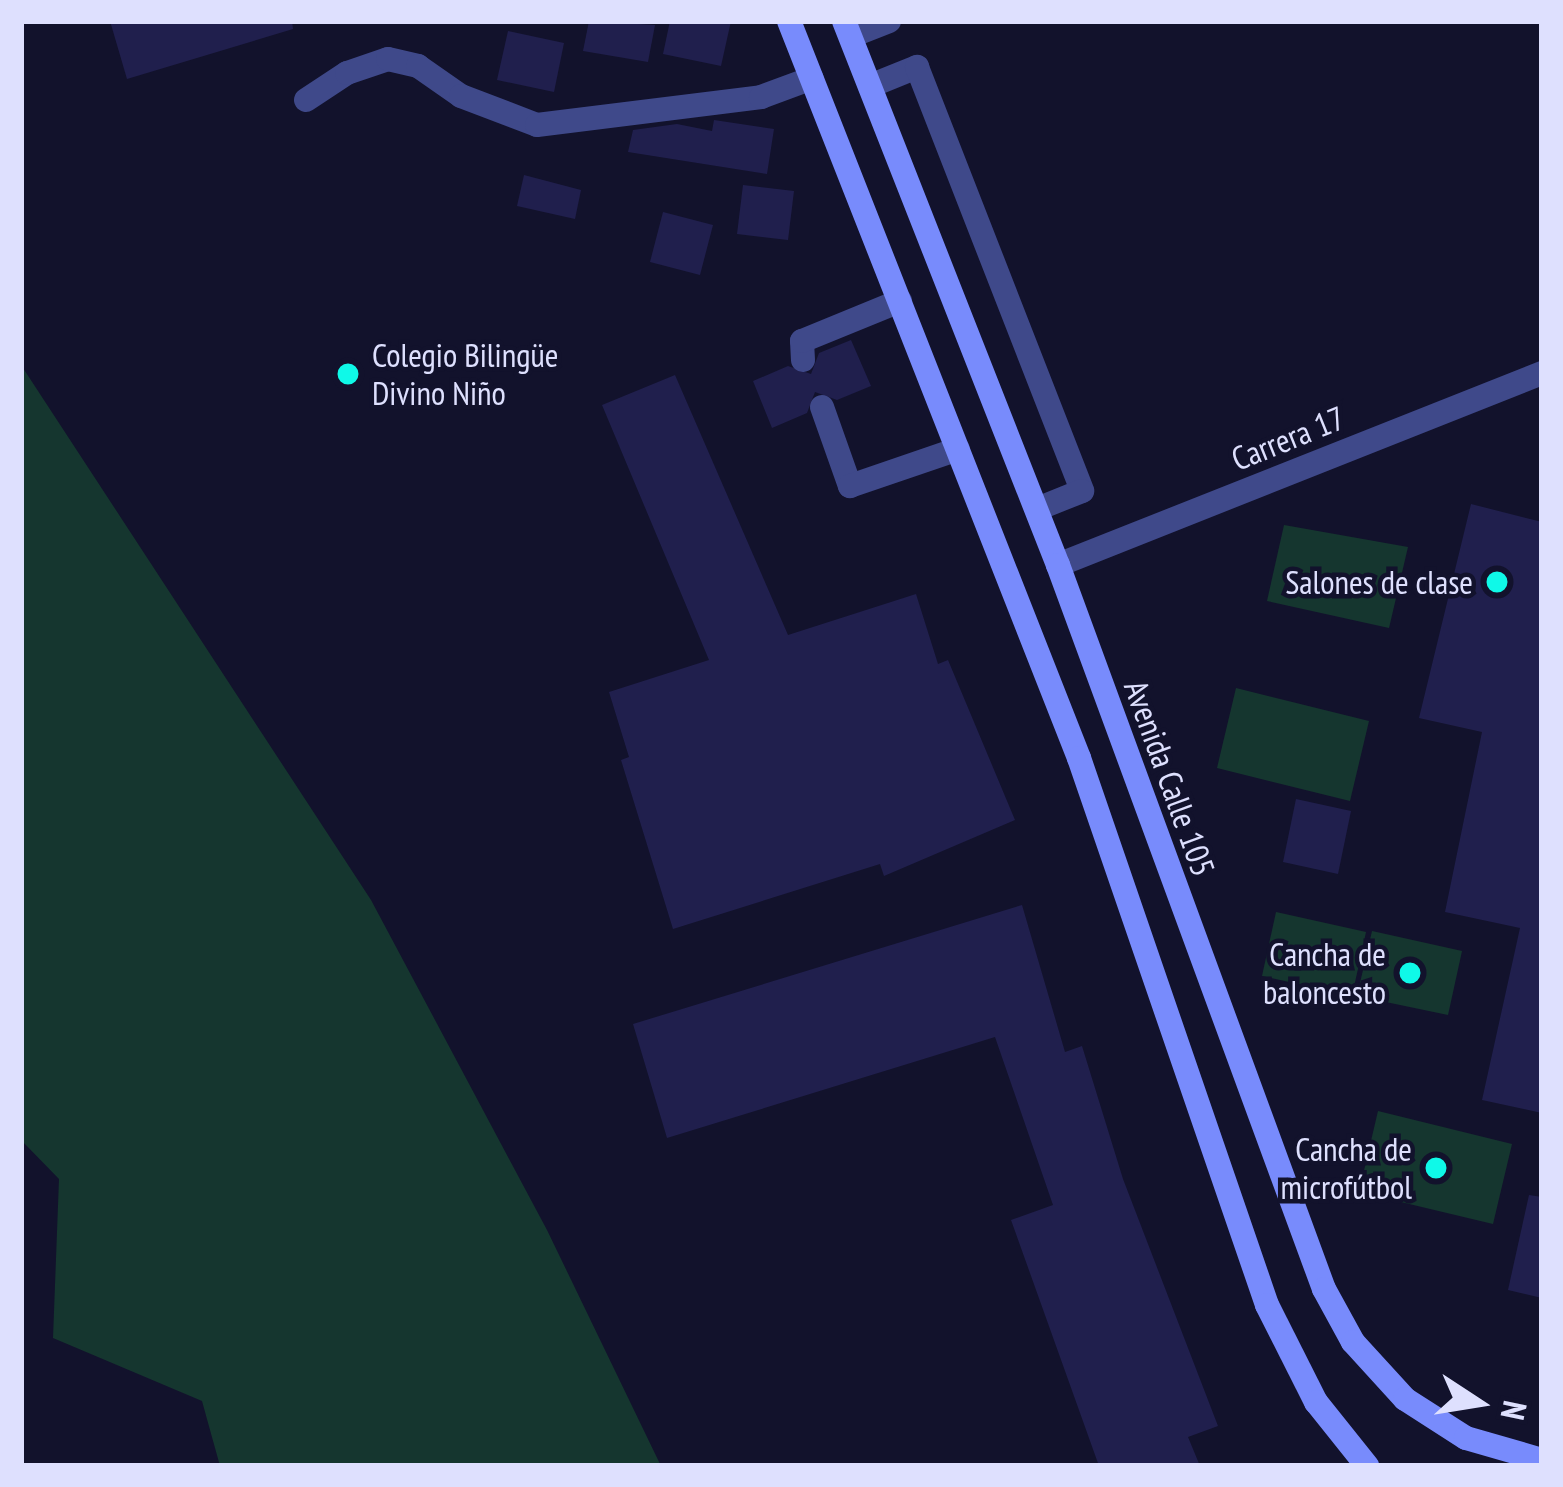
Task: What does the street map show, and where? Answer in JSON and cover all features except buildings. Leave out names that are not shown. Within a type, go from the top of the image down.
[{"type":"main road","points":[[790,21],[1079,758],[1268,1305],[1316,1402],[1367,1466]]},
{"type":"main road","name":"Avenida Calle 105","points":[[847,29],[1058,565],[1263,1136],[1338,1318],[1405,1399],[1466,1438],[1542,1460]]},
{"type":"street","points":[[847,29],[889,21]]},
{"type":"street","points":[[306,100],[347,73],[388,59],[418,66],[461,95],[537,125],[761,97],[812,79]]},
{"type":"street","points":[[870,86],[917,67],[1082,491],[1036,509]]},
{"type":"street","points":[[802,360],[802,341],[900,301]]},
{"type":"street","name":"Carrera 17","points":[[1058,565],[1542,373]]},
{"type":"street","points":[[822,406],[850,486],[958,448]]},
{"type":"green space","points":[[21,365],[371,900],[547,1230],[661,1466],[220,1466],[202,1401],[53,1338],[59,1179],[21,1140]]},
{"type":"green space","points":[[1284,525],[1408,547],[1389,628],[1267,601]]},
{"type":"green space","points":[[1236,688],[1369,721],[1350,801],[1217,768]]},
{"type":"green space","name":"Cancha de baloncesto","points":[[1276,912],[1366,932],[1352,996],[1262,976]]},
{"type":"green space","name":"Cancha de baloncesto","points":[[1372,931],[1462,951],[1448,1015],[1357,996]]},
{"type":"green space","name":"Cancha de microfútbol","points":[[1378,1111],[1512,1144],[1493,1224],[1359,1192]]},
{"type":"place","name":"Colegio Bilingüe Divino Niño","points":[[348,374]]},
{"type":"place","name":"Salones de clase","points":[[1497,582]]},
{"type":"place","name":"Cancha de baloncesto","points":[[1410,973]]},
{"type":"place","name":"Cancha de microfútbol","points":[[1436,1168]]}]
